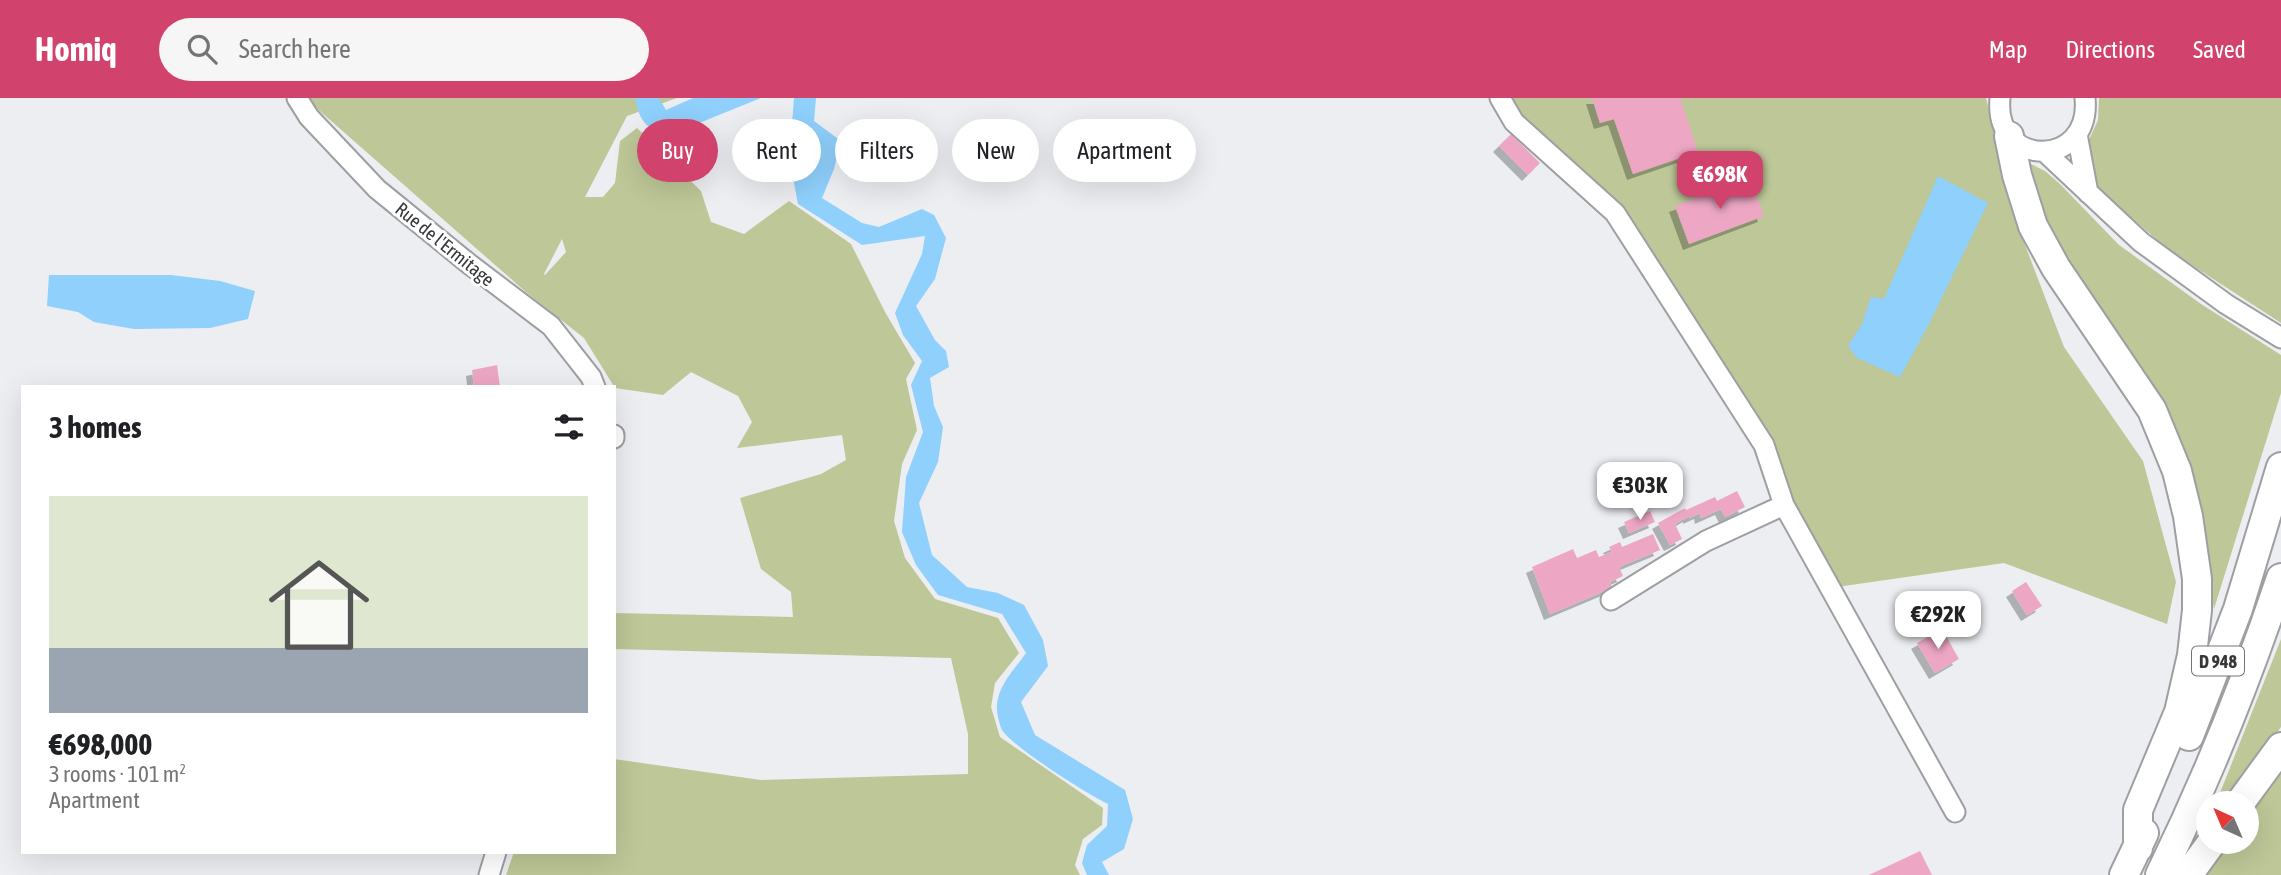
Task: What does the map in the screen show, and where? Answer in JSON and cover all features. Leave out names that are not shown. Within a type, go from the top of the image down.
[{"type":"highway","points":[[2009,136],[2017,175],[2033,226],[2056,268],[2152,410],[2177,471],[2188,516],[2197,579],[2194,643],[2179,712],[2138,810],[2137,848]]},
{"type":"highway","name":"D 948","points":[[2124,875],[2185,744],[2213,676],[2238,609],[2281,467]]},
{"type":"highway","name":"D 948","points":[[2160,875],[2222,739],[2261,639],[2281,578]]},
{"type":"highway","points":[[2250,791],[2281,747]]},
{"type":"highway","points":[[2188,875],[2203,854]]},
{"type":"street","name":"Rue de l'Ermitage","points":[[297,98],[309,117],[377,189],[551,326],[591,377],[594,385]]},
{"type":"street","points":[[1500,98],[1514,122],[1615,213],[1763,445],[1784,505],[1955,812]]},
{"type":"street","points":[[2000,98],[2002,124],[2009,136],[2019,145],[2045,152],[2068,143],[2077,134],[2086,111],[2085,98]]},
{"type":"street","points":[[2077,134],[2088,193]]},
{"type":"street","points":[[2045,152],[2151,250],[2226,304],[2279,337]]},
{"type":"street","points":[[1611,600],[1706,541],[1784,505]]},
{"type":"street","points":[[489,875],[495,854]]},
{"type":"green space","points":[[305,98],[677,98],[627,116],[585,197],[603,197],[615,183],[620,141],[637,128],[637,182],[692,182],[701,191],[711,222],[744,234],[789,201],[851,244],[885,312],[915,363],[906,379],[917,430],[902,464],[894,521],[905,558],[935,599],[998,618],[1019,653],[995,683],[991,707],[1000,737],[1103,808],[1102,825],[1083,839],[1075,865],[1080,875],[506,875],[513,854],[616,854],[616,759],[761,780],[968,774],[968,734],[951,658],[616,649],[616,613],[793,617],[791,592],[761,569],[740,498],[821,474],[846,460],[842,435],[737,448],[752,422],[738,396],[691,372],[663,395],[616,388],[616,385],[613,385],[584,338],[527,293]],"holes":[[[562,239],[566,252],[544,274]]]},
{"type":"green space","points":[[1513,98],[1986,98],[2014,216],[2064,347],[2143,461],[2176,582],[2167,624],[2004,563],[1830,588],[1648,248],[1516,110]]},
{"type":"green space","points":[[2099,98],[2281,98],[2281,323],[2170,251],[2096,187],[2087,144],[2098,120]]},
{"type":"green space","points":[[2023,160],[2045,171],[2060,184],[2119,245],[2201,304],[2281,355],[2281,393],[2214,609],[2185,452],[2139,367],[2063,260],[2027,189]]},
{"type":"green space","points":[[2281,639],[2281,727],[2235,791],[2221,791]]},
{"type":"green space","points":[[2281,766],[2281,875],[2206,875],[2219,854],[2259,854],[2259,796]]},
{"type":"water","points":[[635,98],[659,98],[666,110],[693,98],[761,98],[709,119],[642,119]]},
{"type":"water","points":[[794,98],[816,98],[814,119],[792,119]]},
{"type":"water","points":[[821,126],[835,137],[835,165],[822,198],[862,223],[879,227],[922,209],[934,215],[946,238],[935,279],[916,306],[935,340],[946,351],[949,367],[930,378],[934,406],[943,427],[938,462],[919,503],[932,555],[967,587],[998,593],[1024,605],[1043,640],[1048,666],[1021,702],[1035,735],[1125,790],[1133,819],[1124,849],[1102,862],[1109,875],[1087,875],[1082,863],[1087,845],[1107,826],[1108,804],[1035,758],[1002,730],[997,710],[998,697],[1008,677],[1026,653],[1002,614],[938,595],[916,565],[902,532],[906,477],[923,432],[911,385],[922,361],[903,335],[895,313],[922,254],[925,236],[862,245],[798,204],[794,182],[821,182]]},
{"type":"water","points":[[1938,176],[1988,203],[1900,377],[1857,358],[1848,346],[1862,324],[1871,297],[1884,299]]},
{"type":"water","points":[[49,275],[171,275],[220,281],[255,291],[248,319],[210,328],[134,329],[94,322],[78,312],[47,306]]},
{"type":"building","points":[[1592,98],[1680,98],[1698,152],[1633,174],[1614,119],[1600,123]]},
{"type":"building","points":[[1511,134],[1540,163],[1528,175],[1499,146]]},
{"type":"building","points":[[1750,178],[1764,216],[1689,244],[1675,206]]},
{"type":"building","points":[[497,365],[500,385],[474,385],[472,370]]},
{"type":"building","points":[[1737,491],[1745,507],[1725,517],[1721,509],[1701,518],[1700,513],[1689,516],[1675,524],[1682,539],[1670,545],[1658,523],[1685,508],[1686,510],[1715,497],[1717,501]]},
{"type":"building","points":[[1650,511],[1655,522],[1629,533],[1624,522]]},
{"type":"building","points":[[1653,534],[1660,550],[1619,567],[1623,576],[1610,582],[1612,588],[1550,614],[1532,567],[1573,549],[1577,558],[1596,550],[1599,557],[1612,552],[1609,547],[1620,542],[1622,547]]},
{"type":"building","points":[[2026,582],[2042,606],[2027,615],[2012,591]]},
{"type":"building","points":[[1942,629],[1959,659],[1935,673],[1917,643]]},
{"type":"building","points":[[1920,851],[1932,875],[1869,875]]}]
